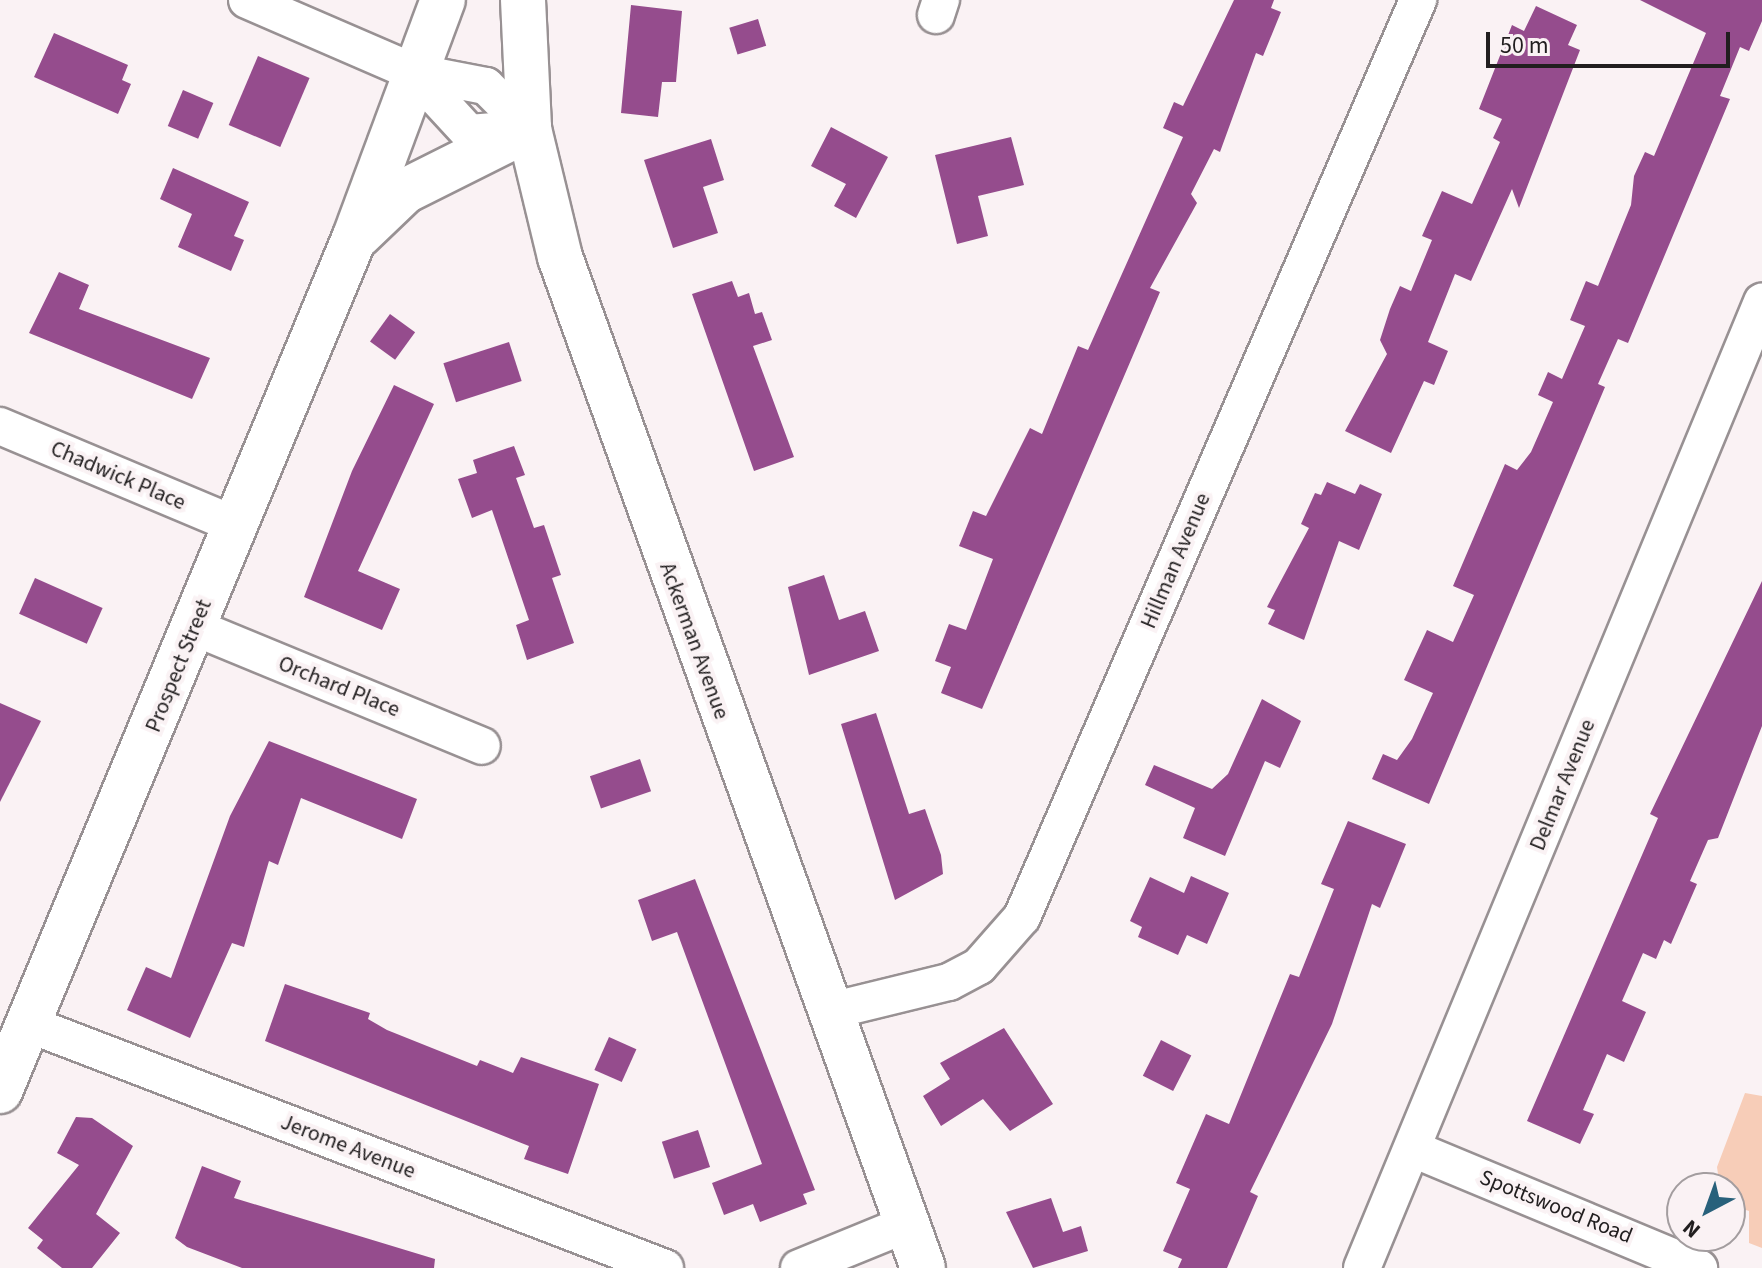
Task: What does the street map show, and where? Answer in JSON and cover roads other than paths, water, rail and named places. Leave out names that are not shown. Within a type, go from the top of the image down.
[{"type":"main road","name":"Prospect Street","points":[[0,1091],[31,1025],[196,628],[354,239],[413,72],[443,0]]},
{"type":"main road","name":"Ackerman Avenue","points":[[523,0],[529,129],[560,257],[923,1268]]},
{"type":"main road","name":"Prospect Street","points":[[354,239],[405,191],[529,129]]},
{"type":"street","points":[[247,0],[413,72],[469,133],[529,129]]},
{"type":"street","name":"Hillman Avenue","points":[[830,1011],[949,982],[979,966],[1022,917],[1418,0]]},
{"type":"street","name":"Delmar Avenue","points":[[1362,1268],[1762,302]]},
{"type":"street","name":"Chadwick Place","points":[[0,426],[236,525]]},
{"type":"street","name":"Orchard Place","points":[[196,628],[482,746]]},
{"type":"street","name":"Jerome Avenue","points":[[31,1025],[665,1268]]},
{"type":"street","name":"Spottswood Road","points":[[1413,1149],[1699,1268]]},
{"type":"street","points":[[799,1268],[907,1224]]}]
